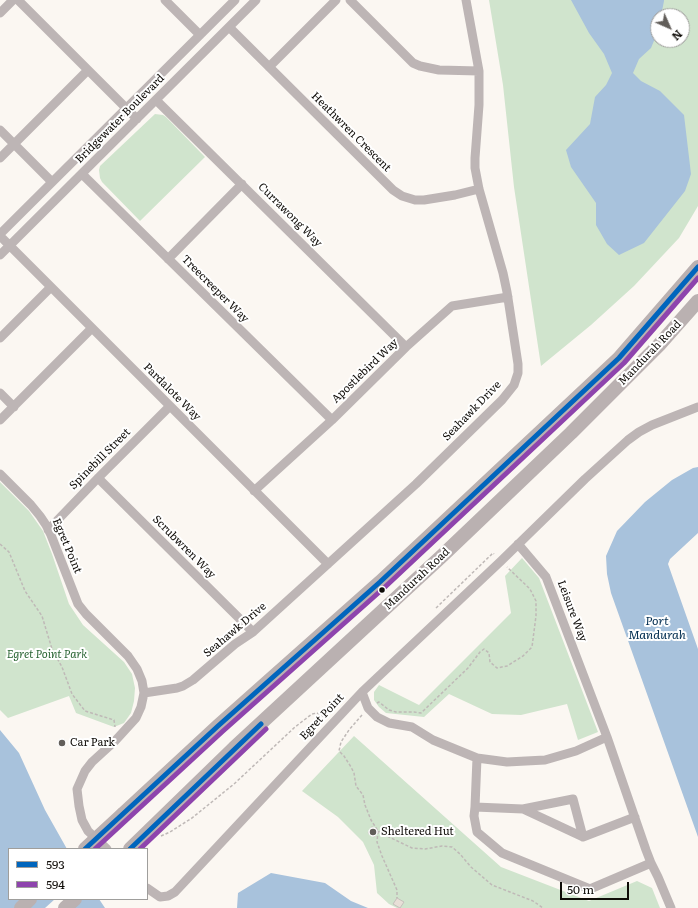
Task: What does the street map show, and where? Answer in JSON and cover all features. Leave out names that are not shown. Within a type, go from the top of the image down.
[{"type":"highway","name":"Mandurah Road","points":[[86,848],[386,576],[619,358],[698,267]]},
{"type":"highway","name":"Mandurah Road","points":[[131,848],[234,748],[443,555],[576,427],[659,345],[698,301]]},
{"type":"highway","points":[[21,908],[29,900]]},
{"type":"highway","points":[[65,908],[74,900]]},
{"type":"street","points":[[0,13],[13,0]]},
{"type":"street","points":[[18,0],[137,119]]},
{"type":"street","points":[[165,0],[200,35]]},
{"type":"street","name":"Bridgewater Boulevard","points":[[0,235],[235,0]]},
{"type":"street","name":"Bridgewater Boulevard","points":[[0,255],[256,0]]},
{"type":"street","points":[[269,66],[336,0]]},
{"type":"street","points":[[350,0],[413,63],[439,70],[479,71]]},
{"type":"street","name":"Seahawk Drive","points":[[144,692],[183,686],[206,670],[235,644],[253,632],[416,484],[502,400],[514,385],[518,373],[518,364],[508,297],[503,273],[479,189],[476,168],[475,158],[479,105],[479,71],[466,0]]},
{"type":"street","name":"Heathwren Crescent","points":[[229,27],[393,190],[402,196],[415,200],[424,200],[479,189]]},
{"type":"street","points":[[0,158],[88,70]]},
{"type":"street","name":"Currawong Way","points":[[156,100],[406,347]]},
{"type":"street","points":[[0,130],[52,182]]},
{"type":"street","name":"Treecreeper Way","points":[[82,174],[332,420]]},
{"type":"street","points":[[168,259],[242,184]]},
{"type":"street","name":"Pardalote Way","points":[[0,235],[328,564]]},
{"type":"street","points":[[0,338],[51,287]]},
{"type":"street","name":"Apostlebird Way","points":[[254,491],[332,420],[406,347],[452,306],[508,297]]},
{"type":"street","points":[[0,420],[92,328]]},
{"type":"street","points":[[0,392],[14,407]]},
{"type":"street","name":"Spinebill Street","points":[[48,530],[170,406]]},
{"type":"street","points":[[518,544],[628,440],[652,425],[698,407]]},
{"type":"street","name":"Egret Point","points":[[0,474],[40,516],[48,530],[78,604],[128,656],[137,669],[142,681],[144,692]]},
{"type":"street","name":"Scrubwren Way","points":[[98,478],[253,632]]},
{"type":"street","name":"Egret Point","points":[[148,889],[160,897],[168,896],[175,892],[362,692],[518,544]]},
{"type":"street","name":"Leisure Way","points":[[518,544],[546,577],[607,737],[651,864],[671,908]]},
{"type":"street","points":[[105,848],[88,831],[82,820],[77,789],[85,771],[92,762],[136,718],[141,706],[144,692]]},
{"type":"street","points":[[362,692],[368,708],[376,717],[389,723],[412,727],[433,740],[477,758],[507,762],[545,760],[576,751],[607,737]]},
{"type":"street","points":[[477,758],[474,816],[477,832],[502,854],[590,889],[651,864]]},
{"type":"street","points":[[475,807],[523,809],[573,799],[583,837]]},
{"type":"street","points":[[523,809],[583,837],[635,817]]},
{"type":"path","points":[[0,544],[9,552],[25,590],[42,616],[52,649],[62,667],[72,694],[85,711],[114,720],[115,730],[120,735]]},
{"type":"path","points":[[437,608],[493,554],[530,589],[536,601],[536,616],[532,647],[523,656],[507,666],[497,668],[490,662],[489,653],[484,649],[468,668],[421,713],[396,712],[389,710],[379,702],[368,708],[349,730],[341,742],[339,751],[344,756],[354,773],[356,786],[363,795],[371,820],[378,831],[412,848],[425,849],[442,846],[452,847],[471,867],[492,885],[532,900],[543,908]]},
{"type":"path","points":[[324,716],[341,700]]},
{"type":"path","points":[[159,837],[192,818],[234,784],[295,727],[312,714],[317,713],[324,716],[332,724]]},
{"type":"path","points":[[354,717],[358,720]]},
{"type":"path","points":[[378,831],[377,842],[397,890],[397,898]]},
{"type":"green space","points":[[489,0],[698,0],[698,206],[679,238],[634,286],[591,325],[541,366],[514,187],[503,85]]},
{"type":"green space","points":[[155,114],[166,117],[205,157],[140,221],[102,182],[99,170],[100,166]]},
{"type":"green space","name":"Egret Point Park","points":[[0,482],[29,511],[43,531],[69,604],[83,625],[124,662],[132,674],[135,688],[134,701],[131,713],[124,723],[114,727],[76,713],[69,696],[8,718],[0,710]]},
{"type":"green space","points":[[522,558],[539,578],[598,732],[578,740],[567,704],[521,715],[492,714],[449,694],[424,717],[386,713],[379,707],[374,700],[374,692],[379,685],[419,705],[511,613],[505,576]]},
{"type":"green space","points":[[354,736],[501,867],[589,901],[637,881],[652,888],[660,908],[397,908],[389,904],[377,893],[374,865],[363,842],[338,817],[302,791]]},
{"type":"water","points":[[571,0],[664,0],[662,8],[650,8],[651,48],[639,59],[633,73],[641,81],[660,91],[684,115],[691,174],[685,191],[644,243],[619,255],[607,244],[596,225],[596,203],[571,167],[566,150],[590,124],[595,97],[606,85],[612,73],[604,54],[589,33]]},
{"type":"water","name":"Port Mandurah","points":[[698,467],[698,533],[670,559],[668,564],[698,649],[698,837],[611,593],[607,574],[606,556],[617,531],[645,502],[672,480],[693,468]]},
{"type":"water","points":[[0,730],[19,753],[45,810],[66,848],[8,848],[8,900],[100,900],[105,908],[0,908]]},
{"type":"water","points":[[271,873],[325,883],[351,901],[368,908],[237,908],[238,893]]},
{"type":"pier","points":[[54,900],[78,900],[69,908],[45,908]]},
{"type":"building","name":"Sheltered Hut","points":[[372,827],[378,831],[374,837],[368,833]]},
{"type":"building","points":[[397,898],[404,902],[400,908],[393,904]]},
{"type":"transit line","name":"593","points":[[86,848],[218,726],[380,582],[619,358],[698,267]]},
{"type":"transit line","name":"594","points":[[96,848],[223,731],[385,587],[624,363],[698,278]]},
{"type":"transit line","name":"593","points":[[131,848],[261,724]]},
{"type":"transit line","name":"594","points":[[141,848],[266,729]]},
{"type":"place","name":"Car Park","points":[[62,743]]},
{"type":"place","name":"Sheltered Hut","points":[[373,832]]}]
